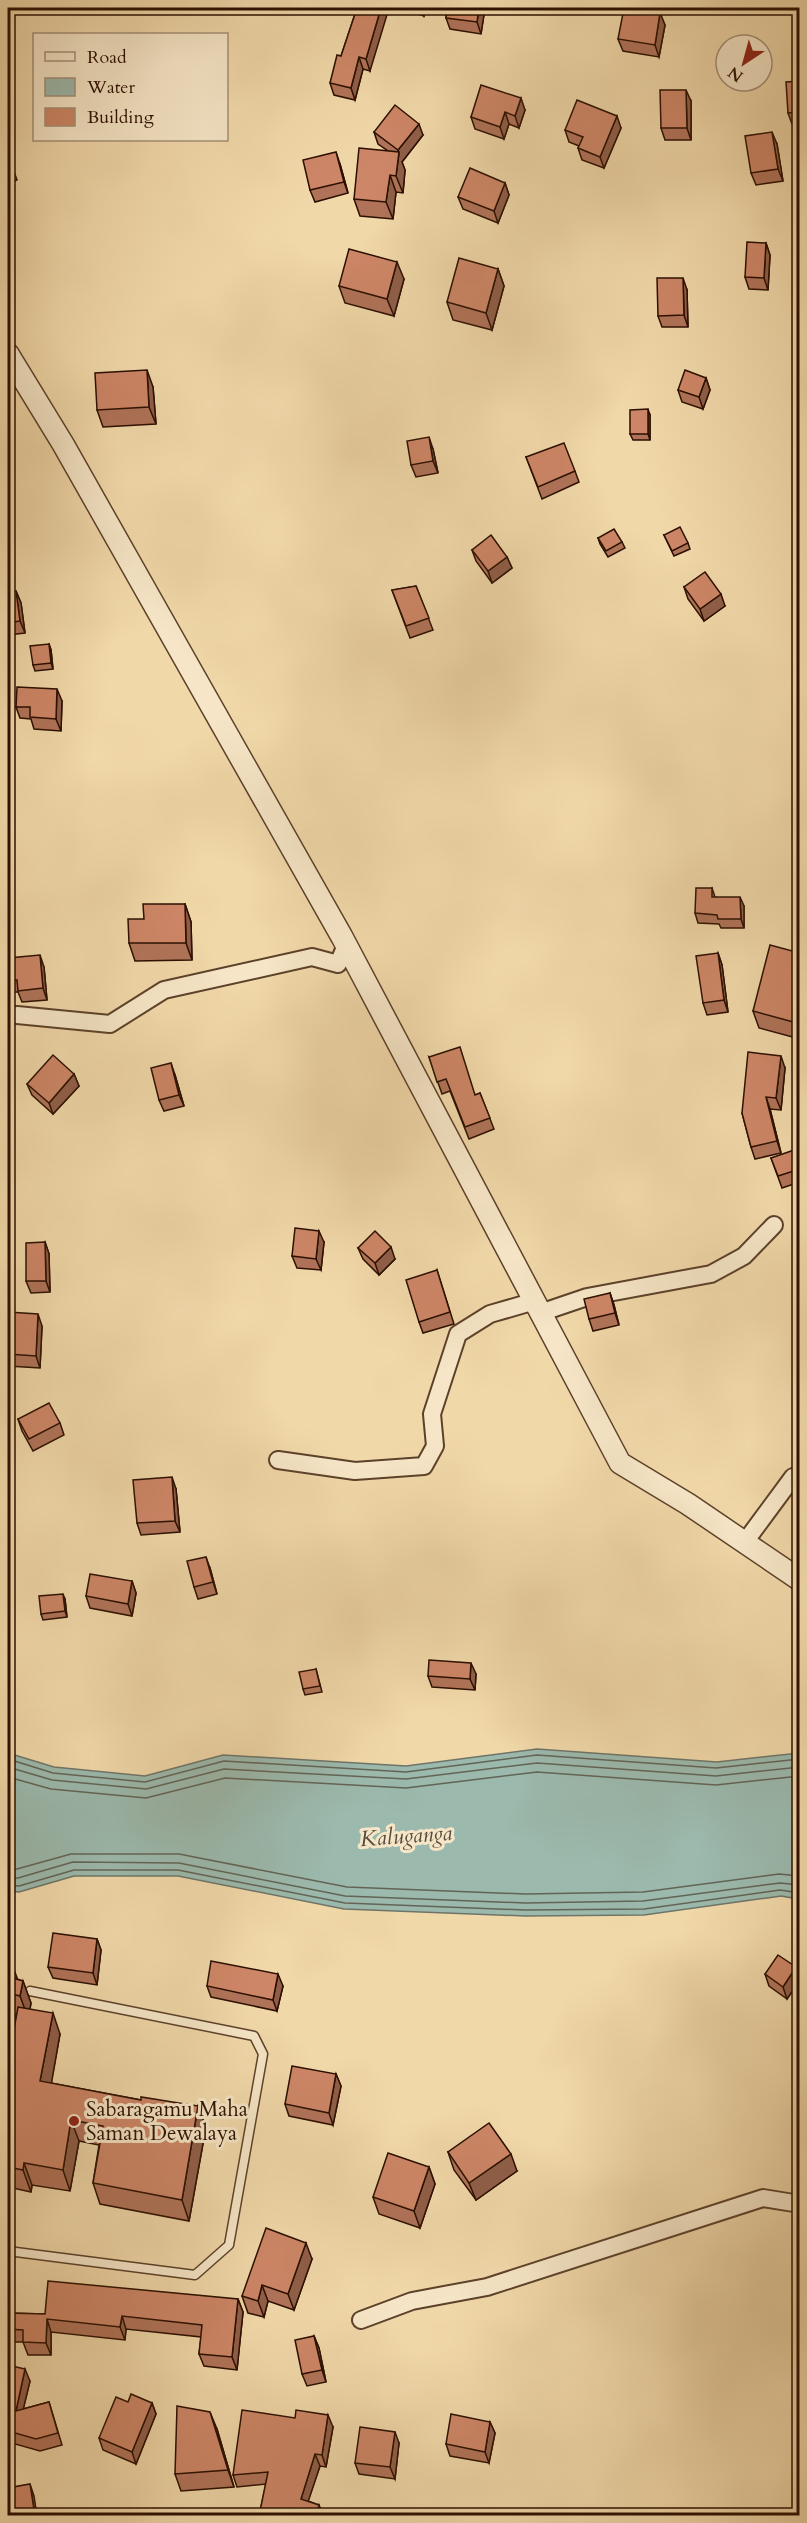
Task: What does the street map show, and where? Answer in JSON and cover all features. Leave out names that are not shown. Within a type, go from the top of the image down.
[{"type":"street","points":[[8,354],[63,444],[346,945],[620,1462],[800,1580]]},
{"type":"street","points":[[16,1015],[111,1024],[164,990],[312,957],[338,964],[346,945]]},
{"type":"street","points":[[278,1460],[355,1471],[424,1466],[435,1446],[432,1414],[458,1334],[490,1314],[711,1274],[744,1256],[774,1225]]},
{"type":"street","points":[[745,1542],[793,1477],[800,1475]]},
{"type":"street","points":[[361,2320],[412,2301],[487,2287],[763,2198],[800,2204]]},
{"type":"lane","points":[[8,2251],[195,2275],[229,2245],[263,2054],[254,2036],[30,1990]]},
{"type":"water","name":"Kaluganga","points":[[537,1749],[717,1762],[799,1753],[799,1899],[781,1896],[644,1915],[525,1916],[344,1909],[178,1876],[74,1876],[19,1892],[8,1891],[8,1753],[54,1767],[145,1776],[223,1755],[406,1766]]},
{"type":"building","points":[[357,8],[381,8],[366,59],[359,57],[351,88],[330,83],[337,55],[341,56]]},
{"type":"building","points":[[447,8],[479,8],[477,22],[446,18]]},
{"type":"building","points":[[624,8],[660,13],[655,45],[618,39]]},
{"type":"building","points":[[800,81],[800,112],[788,113],[786,82]]},
{"type":"building","points":[[481,85],[521,98],[515,116],[505,112],[500,127],[471,117]]},
{"type":"building","points":[[660,90],[686,90],[687,128],[661,128]]},
{"type":"building","points":[[577,100],[617,116],[600,157],[578,148],[583,137],[565,130]]},
{"type":"building","points":[[395,105],[419,124],[398,150],[374,132]]},
{"type":"building","points":[[772,132],[778,169],[751,173],[745,136]]},
{"type":"building","points":[[359,148],[399,152],[396,176],[390,175],[386,202],[354,199]]},
{"type":"building","points":[[336,152],[344,182],[310,190],[303,160]]},
{"type":"building","points":[[8,159],[13,169],[8,171]]},
{"type":"building","points":[[470,168],[505,183],[494,211],[458,197]]},
{"type":"building","points":[[747,242],[766,243],[764,278],[745,277]]},
{"type":"building","points":[[349,249],[397,262],[387,299],[339,286]]},
{"type":"building","points":[[459,258],[498,269],[486,313],[447,302]]},
{"type":"building","points":[[657,278],[683,278],[684,315],[658,316]]},
{"type":"building","points":[[147,370],[149,407],[97,410],[95,373]]},
{"type":"building","points":[[685,370],[706,378],[699,397],[678,390]]},
{"type":"building","points":[[648,409],[648,434],[630,434],[630,410]]},
{"type":"building","points":[[429,437],[433,461],[411,465],[407,441]]},
{"type":"building","points":[[564,443],[575,471],[538,487],[526,457]]},
{"type":"building","points":[[680,527],[688,543],[672,551],[664,535]]},
{"type":"building","points":[[614,529],[622,542],[606,551],[598,538]]},
{"type":"building","points":[[491,535],[507,557],[488,571],[472,550]]},
{"type":"building","points":[[705,572],[721,594],[700,609],[684,587]]},
{"type":"building","points":[[416,586],[429,618],[406,626],[392,590]]},
{"type":"building","points":[[16,591],[20,621],[8,623],[8,592]]},
{"type":"building","points":[[49,644],[51,663],[33,665],[30,646]]},
{"type":"building","points":[[17,687],[57,689],[56,719],[30,717],[30,707],[16,707]]},
{"type":"building","points":[[696,888],[712,888],[712,897],[740,897],[741,919],[718,919],[717,915],[695,913]]},
{"type":"building","points":[[143,904],[185,904],[186,943],[129,943],[128,919],[144,919]]},
{"type":"building","points":[[770,945],[800,953],[800,1014],[797,1023],[753,1011]]},
{"type":"building","points":[[718,953],[724,1000],[703,1003],[696,956]]},
{"type":"building","points":[[40,955],[43,988],[18,991],[17,980],[8,980],[8,958]]},
{"type":"building","points":[[460,1047],[475,1095],[480,1093],[490,1118],[465,1127],[446,1079],[437,1082],[429,1057]]},
{"type":"building","points":[[748,1052],[781,1056],[776,1098],[766,1097],[777,1141],[751,1147],[742,1113]]},
{"type":"building","points":[[53,1055],[74,1074],[49,1103],[27,1084]]},
{"type":"building","points":[[171,1063],[179,1095],[159,1100],[151,1068]]},
{"type":"building","points":[[797,1149],[800,1156],[800,1169],[778,1176],[771,1158]]},
{"type":"building","points":[[295,1228],[319,1231],[316,1259],[292,1256]]},
{"type":"building","points":[[375,1231],[391,1247],[375,1263],[358,1248]]},
{"type":"building","points":[[800,1235],[800,1259],[796,1236]]},
{"type":"building","points":[[45,1242],[46,1281],[26,1281],[26,1243]]},
{"type":"building","points":[[437,1270],[450,1312],[419,1322],[406,1280]]},
{"type":"building","points":[[610,1293],[615,1313],[589,1319],[584,1299]]},
{"type":"building","points":[[8,1312],[38,1314],[36,1356],[8,1354]]},
{"type":"building","points":[[49,1403],[60,1423],[29,1439],[18,1419]]},
{"type":"building","points":[[172,1477],[175,1521],[137,1523],[133,1480]]},
{"type":"building","points":[[206,1557],[213,1582],[194,1587],[187,1561]]},
{"type":"building","points":[[90,1574],[132,1581],[128,1604],[86,1596]]},
{"type":"building","points":[[63,1594],[65,1611],[41,1614],[39,1596]]},
{"type":"building","points":[[429,1660],[471,1663],[470,1679],[428,1676]]},
{"type":"building","points":[[316,1669],[320,1686],[303,1689],[299,1672]]},
{"type":"building","points":[[53,1933],[97,1939],[93,1973],[48,1967]]},
{"type":"building","points":[[778,1955],[796,1967],[783,1987],[765,1974]]},
{"type":"building","points":[[211,1961],[278,1974],[273,2000],[207,1986]]},
{"type":"building","points":[[8,1963],[12,1964],[9,1977],[23,1981],[20,1996],[8,1993]]},
{"type":"building","points":[[18,2007],[53,2013],[40,2081],[141,2100],[141,2097],[198,2106],[182,2200],[93,2183],[103,2126],[71,2120],[63,2170],[24,2163],[23,2170],[8,2167],[8,2095],[12,2072],[8,2072],[8,2063]]},
{"type":"building","points":[[292,2066],[336,2074],[329,2113],[285,2104]]},
{"type":"building","points":[[489,2123],[511,2154],[469,2183],[448,2152]]},
{"type":"building","points":[[388,2153],[429,2167],[414,2211],[373,2197]]},
{"type":"building","points":[[266,2228],[306,2243],[288,2294],[262,2285],[258,2301],[242,2296]]},
{"type":"building","points":[[48,2281],[238,2299],[232,2357],[199,2354],[202,2325],[122,2316],[120,2327],[47,2319],[46,2343],[23,2342],[23,2330],[8,2329],[8,2313],[45,2314]]},
{"type":"building","points":[[314,2336],[322,2370],[302,2374],[295,2340]]},
{"type":"building","points":[[8,2365],[25,2369],[16,2411],[49,2402],[58,2433],[36,2439],[8,2431]]},
{"type":"building","points":[[131,2394],[152,2403],[132,2452],[99,2438],[116,2397],[128,2402]]},
{"type":"building","points":[[177,2406],[210,2412],[228,2470],[175,2474]]},
{"type":"building","points":[[242,2410],[295,2418],[296,2410],[328,2415],[322,2455],[315,2454],[301,2499],[319,2505],[316,2516],[259,2516],[268,2472],[233,2475]]},
{"type":"building","points":[[451,2414],[490,2422],[485,2452],[446,2444]]},
{"type":"building","points":[[360,2427],[395,2432],[390,2467],[355,2463]]},
{"type":"building","points":[[30,2484],[35,2516],[8,2516],[8,2488]]},
{"type":"building","points":[[102,2511],[114,2516],[101,2516]]},
{"type":"place","name":"Sabaragamu Maha Saman Dewalaya","points":[[74,2121]]}]
